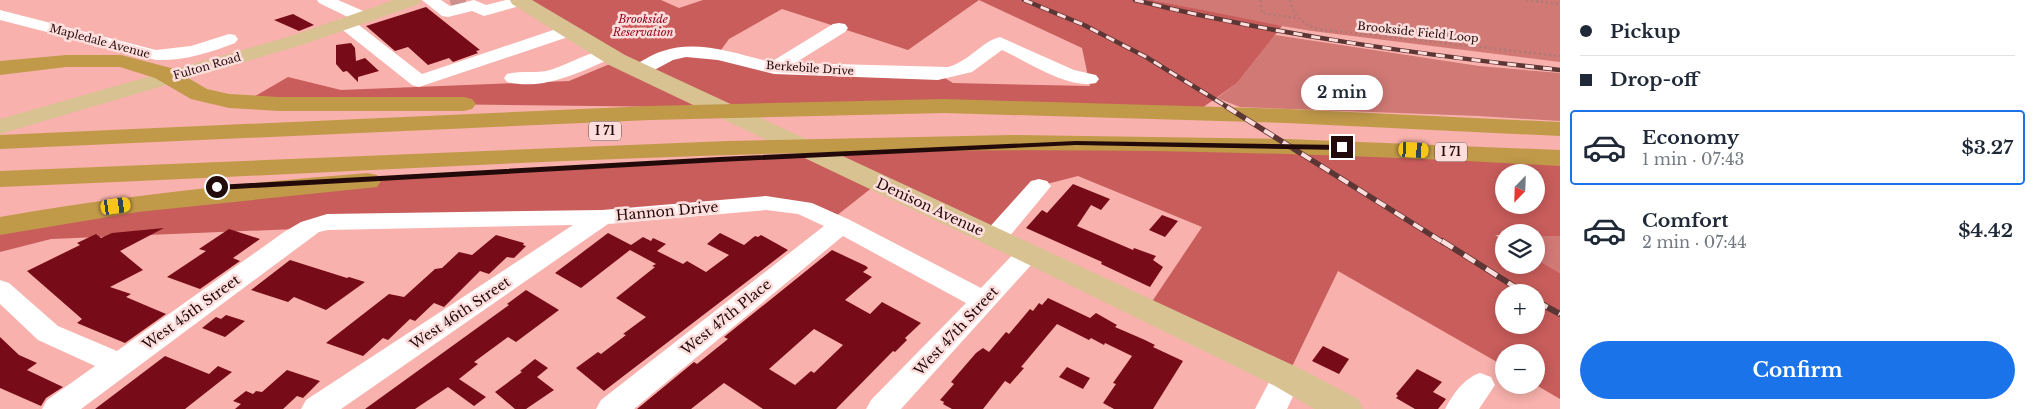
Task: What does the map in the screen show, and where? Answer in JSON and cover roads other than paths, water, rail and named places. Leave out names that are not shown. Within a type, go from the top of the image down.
[{"type":"highway","points":[[0,68],[66,61],[107,60],[134,64],[171,77],[199,94],[246,102],[783,109],[980,107],[1203,118]]},
{"type":"highway","points":[[0,142],[783,109]]},
{"type":"highway","name":"I 71","points":[[0,160],[773,125],[1203,118],[1293,121],[1560,136]]},
{"type":"highway","points":[[1293,121],[1560,129]]},
{"type":"highway","points":[[0,198],[729,159],[1076,143]]},
{"type":"highway","name":"I 71","points":[[0,179],[834,145],[1076,143],[1243,145],[1342,147],[1560,158]]},
{"type":"highway","points":[[0,226],[80,211],[229,192],[433,176]]},
{"type":"main road","name":"Fulton Road","points":[[0,128],[298,40],[402,1]]},
{"type":"main road","name":"Denison Avenue","points":[[520,1],[606,54],[638,70],[1030,253],[1287,377],[1345,409]]},
{"type":"street","points":[[325,0],[354,20],[419,81],[568,31]]},
{"type":"street","points":[[472,3],[520,1]]},
{"type":"street","name":"Mapledale Avenue","points":[[0,15],[156,56],[184,55],[198,52],[229,39]]},
{"type":"street","points":[[774,68],[839,28]]},
{"type":"street","name":"Berkebile Drive","points":[[638,70],[668,55],[686,52],[718,55],[774,68],[956,73],[972,64],[1000,42],[1069,74],[1089,79]]},
{"type":"street","points":[[514,78],[541,78],[560,74],[606,54]]},
{"type":"street","points":[[995,237],[1038,186]]},
{"type":"street","name":"Hannon Drive","points":[[328,222],[602,217],[766,203],[804,208],[841,225],[984,300]]},
{"type":"street","name":"West 46th Street","points":[[317,409],[602,217]]},
{"type":"street","name":"West 45th Street","points":[[58,409],[293,238],[310,227],[328,222]]},
{"type":"street","name":"West 47th Place","points":[[612,409],[841,225]]},
{"type":"street","name":"West 47th Street","points":[[882,409],[1030,253]]},
{"type":"street","points":[[0,289],[48,333],[119,364]]},
{"type":"street","points":[[1271,409],[1287,377]]},
{"type":"street","points":[[1461,409],[1480,384]]},
{"type":"tunnel","points":[[451,5],[466,1]]},
{"type":"railway","points":[[1024,0],[1084,25],[1146,57],[1229,108]]},
{"type":"railway","points":[[1135,0],[1240,23],[1346,42],[1560,70]]},
{"type":"railway","points":[[1227,107],[1444,243]]},
{"type":"railway","points":[[1442,241],[1510,284]]},
{"type":"railway","points":[[1545,306],[1560,314]]},
{"type":"park label","name":"Brookside Reservation","points":[[643,25]]}]
